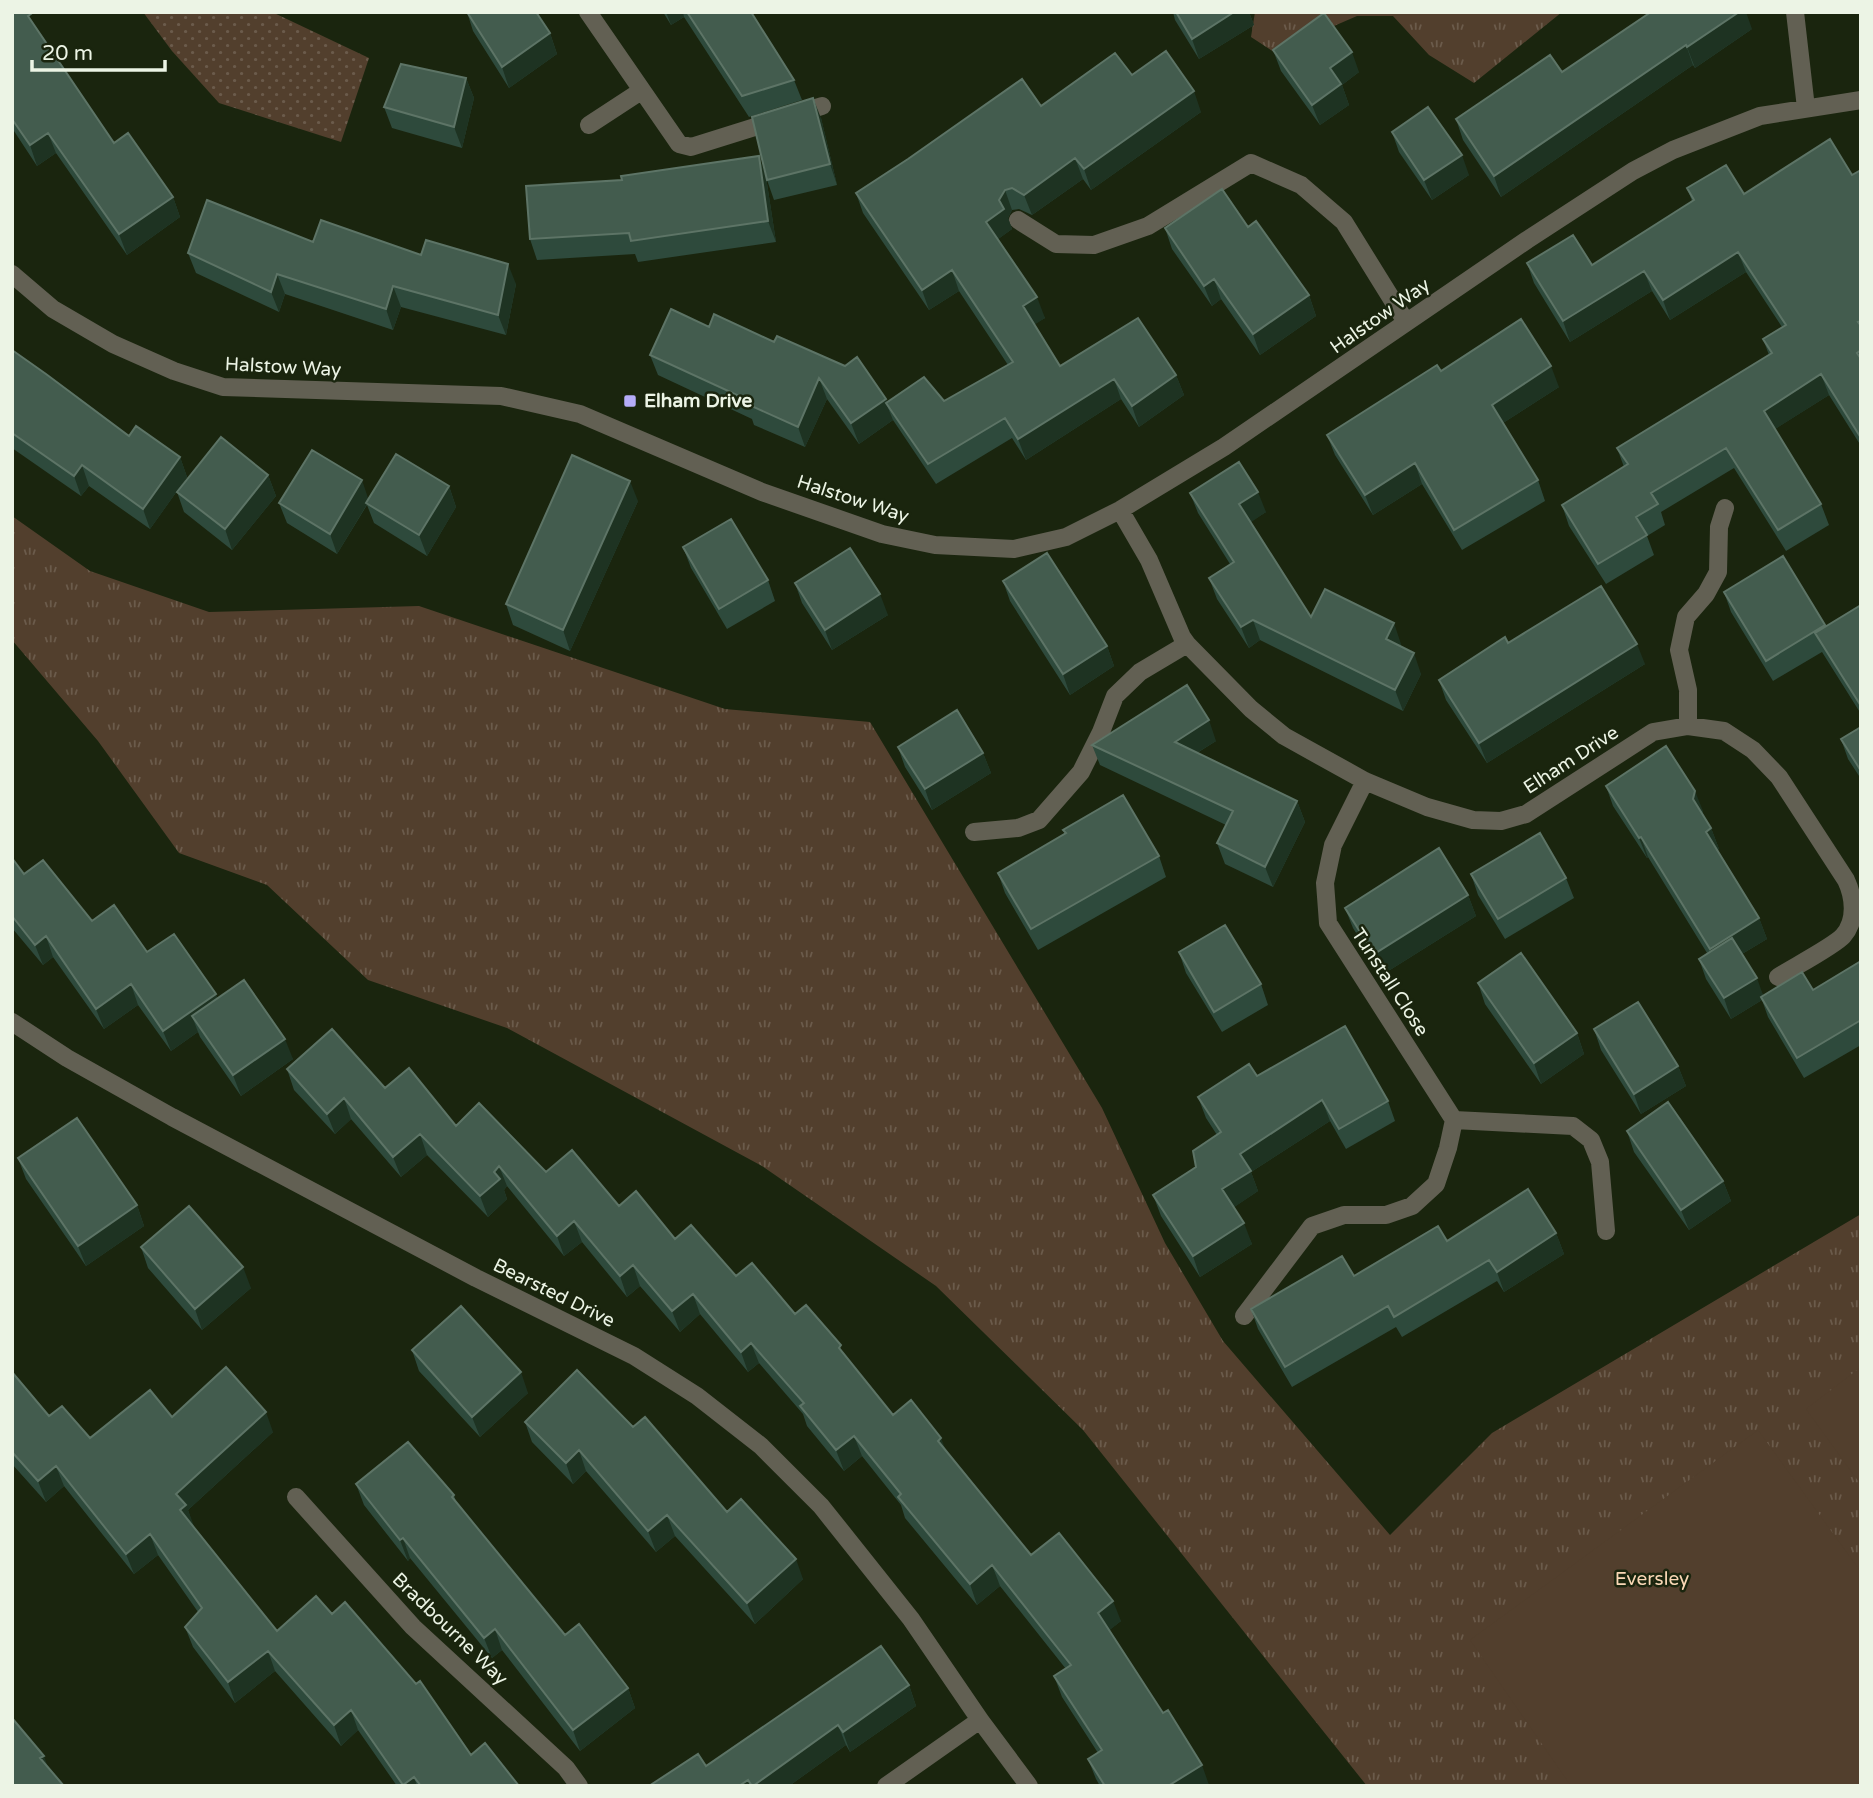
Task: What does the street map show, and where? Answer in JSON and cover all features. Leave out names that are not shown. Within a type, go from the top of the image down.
[{"type":"street","points":[[588,12],[679,145],[691,147],[822,106]]},
{"type":"street","points":[[1795,12],[1806,108]]},
{"type":"street","points":[[589,125],[641,91]]},
{"type":"street","name":"Halstow Way","points":[[12,274],[53,309],[113,344],[174,371],[223,387],[501,396],[580,414],[762,492],[882,534],[935,545],[1014,549],[1066,537],[1120,510],[1224,447],[1633,171],[1673,149],[1760,116],[1861,100]]},
{"type":"street","points":[[1018,220],[1056,244],[1094,245],[1148,226],[1251,163],[1301,185],[1344,222],[1406,322]]},
{"type":"street","points":[[1688,726],[1688,690],[1679,650],[1686,617],[1706,594],[1718,572],[1719,527],[1725,508]]},
{"type":"street","name":"Elham Drive","points":[[1120,510],[1149,560],[1182,637],[1234,693],[1284,736],[1365,781],[1427,807],[1473,820],[1501,821],[1526,814],[1653,732],[1688,726],[1724,731],[1753,750],[1779,777],[1846,880],[1853,897],[1850,922],[1843,937],[1778,977]]},
{"type":"street","points":[[974,832],[1018,828],[1039,820],[1081,772],[1115,696],[1140,672],[1187,644]]},
{"type":"street","name":"Tunstall Close","points":[[1365,781],[1333,845],[1325,883],[1328,923],[1454,1120]]},
{"type":"street","name":"Bearsted Drive","points":[[12,1022],[67,1058],[172,1117],[476,1278],[634,1356],[697,1396],[761,1446],[821,1506],[911,1619],[1029,1786]]},
{"type":"street","points":[[1244,1316],[1312,1226],[1345,1215],[1386,1215],[1412,1206],[1436,1184],[1454,1120],[1573,1126],[1591,1140],[1601,1162],[1606,1231]]},
{"type":"street","name":"Bradbourne Way","points":[[296,1497],[413,1627],[566,1768],[579,1786]]},
{"type":"street","points":[[886,1786],[980,1720]]},
{"type":"green space","points":[[143,12],[272,12],[369,58],[341,142],[219,103],[172,51]]},
{"type":"green space","points":[[1255,12],[1562,12],[1474,83],[1429,55],[1393,16],[1357,16],[1274,52],[1251,37]]},
{"type":"green space","name":"Eversley","points":[[12,516],[90,571],[209,612],[419,606],[725,709],[870,722],[1102,1108],[1165,1243],[1223,1341],[1390,1535],[1492,1433],[1861,1214],[1861,1786],[1367,1786],[1083,1430],[936,1286],[762,1166],[507,1028],[368,980],[267,885],[179,853],[98,741],[12,640]]},
{"type":"green space","points":[[1861,1367],[1861,1485],[1806,1409]]},
{"type":"green space","name":"Eversley","points":[[1758,1430],[1861,1572],[1861,1786],[1571,1786],[1470,1640]]},
{"type":"building","points":[[12,12],[30,12],[28,16],[114,143],[128,133],[173,197],[119,234],[48,133],[30,145],[12,119]]},
{"type":"building","points":[[467,12],[536,12],[550,33],[502,67]]},
{"type":"building","points":[[687,12],[751,12],[794,80],[742,96]]},
{"type":"building","points":[[1176,12],[1234,12],[1192,39]]},
{"type":"building","points":[[1651,12],[1739,12],[1494,176],[1456,119],[1550,55],[1562,72]]},
{"type":"building","points":[[1324,13],[1352,52],[1330,68],[1341,84],[1312,105],[1273,50]]},
{"type":"building","points":[[1166,51],[1194,91],[1084,169],[1075,158],[1024,195],[1012,188],[1005,190],[999,200],[1004,209],[986,222],[1037,297],[1023,306],[1060,366],[1138,318],[1176,375],[1132,406],[1114,379],[1018,439],[1005,418],[928,464],[886,403],[924,377],[944,401],[1013,362],[952,270],[922,290],[856,193],[1022,79],[1041,106],[1115,53],[1132,75]]},
{"type":"building","points":[[401,64],[466,78],[454,127],[384,107]]},
{"type":"building","points":[[813,98],[830,164],[767,180],[752,117]]},
{"type":"building","points":[[1428,107],[1462,155],[1424,180],[1392,132]]},
{"type":"building","points":[[1830,139],[1852,175],[1861,170],[1861,321],[1858,322],[1861,326],[1861,350],[1857,353],[1861,359],[1861,438],[1821,374],[1764,411],[1821,504],[1778,530],[1726,448],[1651,493],[1658,504],[1636,517],[1647,535],[1598,564],[1562,505],[1628,464],[1617,448],[1772,353],[1763,339],[1786,325],[1738,252],[1663,300],[1644,271],[1563,321],[1527,263],[1573,235],[1592,265],[1694,200],[1687,188],[1726,165],[1744,194]]},
{"type":"building","points":[[759,156],[768,221],[631,241],[629,233],[530,239],[526,186],[622,180],[621,176]]},
{"type":"building","points":[[1222,189],[1248,227],[1256,221],[1309,295],[1253,334],[1214,279],[1204,286],[1165,228]]},
{"type":"building","points":[[207,200],[313,242],[321,220],[421,255],[426,240],[508,264],[498,315],[393,286],[386,309],[277,274],[271,292],[188,253]]},
{"type":"building","points":[[671,309],[709,327],[714,314],[774,342],[777,336],[845,366],[857,357],[886,399],[851,423],[819,378],[798,427],[747,404],[748,400],[650,355]]},
{"type":"building","points":[[1521,319],[1551,366],[1492,405],[1538,480],[1454,530],[1415,463],[1365,495],[1327,435],[1437,365],[1441,371]]},
{"type":"building","points":[[12,350],[129,436],[136,426],[180,457],[143,509],[82,465],[74,476],[12,433]]},
{"type":"building","points":[[221,437],[268,475],[225,529],[177,492]]},
{"type":"building","points":[[312,450],[362,480],[330,534],[279,503]]},
{"type":"building","points":[[396,454],[449,486],[419,535],[366,503]]},
{"type":"building","points":[[572,455],[630,481],[563,630],[506,604]]},
{"type":"building","points":[[1239,462],[1258,492],[1239,504],[1311,617],[1325,589],[1394,623],[1386,639],[1414,653],[1395,690],[1253,620],[1241,627],[1209,578],[1234,562],[1190,493]]},
{"type":"building","points":[[731,519],[768,580],[719,609],[683,547]]},
{"type":"building","points":[[850,548],[880,594],[825,630],[795,583]]},
{"type":"building","points":[[1047,553],[1107,646],[1063,674],[1003,581]]},
{"type":"building","points":[[1783,556],[1825,625],[1766,661],[1724,592]]},
{"type":"building","points":[[1601,586],[1637,644],[1479,743],[1439,680],[1505,637],[1508,643]]},
{"type":"building","points":[[1861,605],[1861,706],[1815,633]]},
{"type":"building","points":[[1187,685],[1209,720],[1175,742],[1297,801],[1265,867],[1217,843],[1233,811],[1092,745]]},
{"type":"building","points":[[957,710],[983,753],[925,789],[898,747]]},
{"type":"building","points":[[1861,727],[1861,771],[1841,739]]},
{"type":"building","points":[[1666,746],[1695,791],[1693,799],[1711,828],[1706,832],[1759,918],[1710,949],[1606,786]]},
{"type":"building","points":[[1123,795],[1159,856],[1031,929],[998,873]]},
{"type":"building","points":[[1540,833],[1566,878],[1498,919],[1471,874]]},
{"type":"building","points":[[1439,848],[1468,895],[1374,954],[1345,908]]},
{"type":"building","points":[[12,858],[24,874],[43,860],[92,921],[114,905],[147,952],[174,934],[216,994],[163,1031],[131,984],[96,1009],[46,936],[35,945],[12,916]]},
{"type":"building","points":[[1225,925],[1261,984],[1214,1012],[1179,952]]},
{"type":"building","points":[[1732,938],[1757,978],[1724,998],[1699,959]]},
{"type":"building","points":[[1521,953],[1577,1033],[1534,1063],[1478,983]]},
{"type":"building","points":[[1861,961],[1861,1020],[1797,1058],[1761,997],[1802,972],[1813,990]]},
{"type":"building","points":[[244,980],[285,1039],[233,1075],[192,1016]]},
{"type":"building","points":[[1638,1002],[1678,1066],[1634,1094],[1594,1029]]},
{"type":"building","points":[[1345,1026],[1388,1101],[1339,1129],[1322,1100],[1240,1154],[1251,1171],[1222,1189],[1244,1223],[1193,1256],[1153,1195],[1196,1167],[1193,1151],[1221,1132],[1198,1097],[1249,1064],[1257,1076]]},
{"type":"building","points":[[332,1029],[385,1088],[409,1068],[456,1126],[479,1103],[546,1172],[572,1150],[619,1206],[636,1191],[675,1239],[691,1225],[736,1276],[752,1263],[795,1314],[806,1305],[841,1345],[839,1348],[893,1415],[911,1400],[941,1438],[938,1441],[1031,1555],[1059,1533],[1113,1601],[1098,1613],[1163,1713],[1168,1710],[1202,1765],[1168,1786],[1105,1786],[1088,1759],[1102,1750],[1054,1676],[1071,1665],[992,1565],[970,1584],[898,1497],[901,1494],[854,1436],[836,1450],[800,1406],[804,1403],[751,1343],[741,1352],[693,1294],[672,1311],[633,1265],[620,1276],[574,1221],[557,1236],[499,1166],[494,1172],[500,1179],[480,1196],[420,1134],[393,1157],[344,1098],[327,1114],[287,1069]]},
{"type":"building","points":[[1668,1102],[1723,1181],[1681,1210],[1627,1131]]},
{"type":"building","points":[[77,1118],[137,1205],[78,1246],[18,1158]]},
{"type":"building","points":[[1528,1189],[1556,1233],[1497,1272],[1489,1260],[1394,1317],[1388,1306],[1285,1367],[1251,1309],[1342,1256],[1354,1276],[1438,1226],[1447,1241]]},
{"type":"building","points":[[189,1206],[243,1267],[195,1309],[141,1247]]},
{"type":"building","points":[[461,1306],[521,1372],[472,1417],[412,1350]]},
{"type":"building","points":[[226,1367],[266,1412],[176,1494],[186,1505],[180,1510],[277,1631],[316,1596],[332,1614],[345,1602],[416,1684],[420,1681],[471,1755],[485,1743],[519,1786],[421,1786],[414,1777],[403,1785],[351,1710],[334,1725],[268,1651],[228,1682],[185,1627],[202,1608],[150,1534],[126,1554],[56,1466],[38,1481],[12,1452],[12,1372],[49,1416],[62,1406],[90,1438],[150,1390],[172,1417]]},
{"type":"building","points":[[577,1370],[633,1427],[645,1417],[727,1512],[741,1499],[796,1559],[747,1603],[667,1515],[648,1531],[579,1450],[566,1463],[525,1422]]},
{"type":"building","points":[[408,1442],[454,1495],[452,1497],[565,1635],[579,1624],[628,1688],[573,1730],[495,1629],[484,1638],[356,1484]]},
{"type":"building","points":[[881,1646],[909,1685],[843,1732],[838,1725],[753,1786],[748,1780],[739,1786],[649,1786],[698,1754],[706,1766]]},
{"type":"building","points":[[12,1718],[44,1756],[40,1758],[64,1786],[12,1786]]},
{"type":"place","name":"Elham Drive","points":[[630,401]]}]
